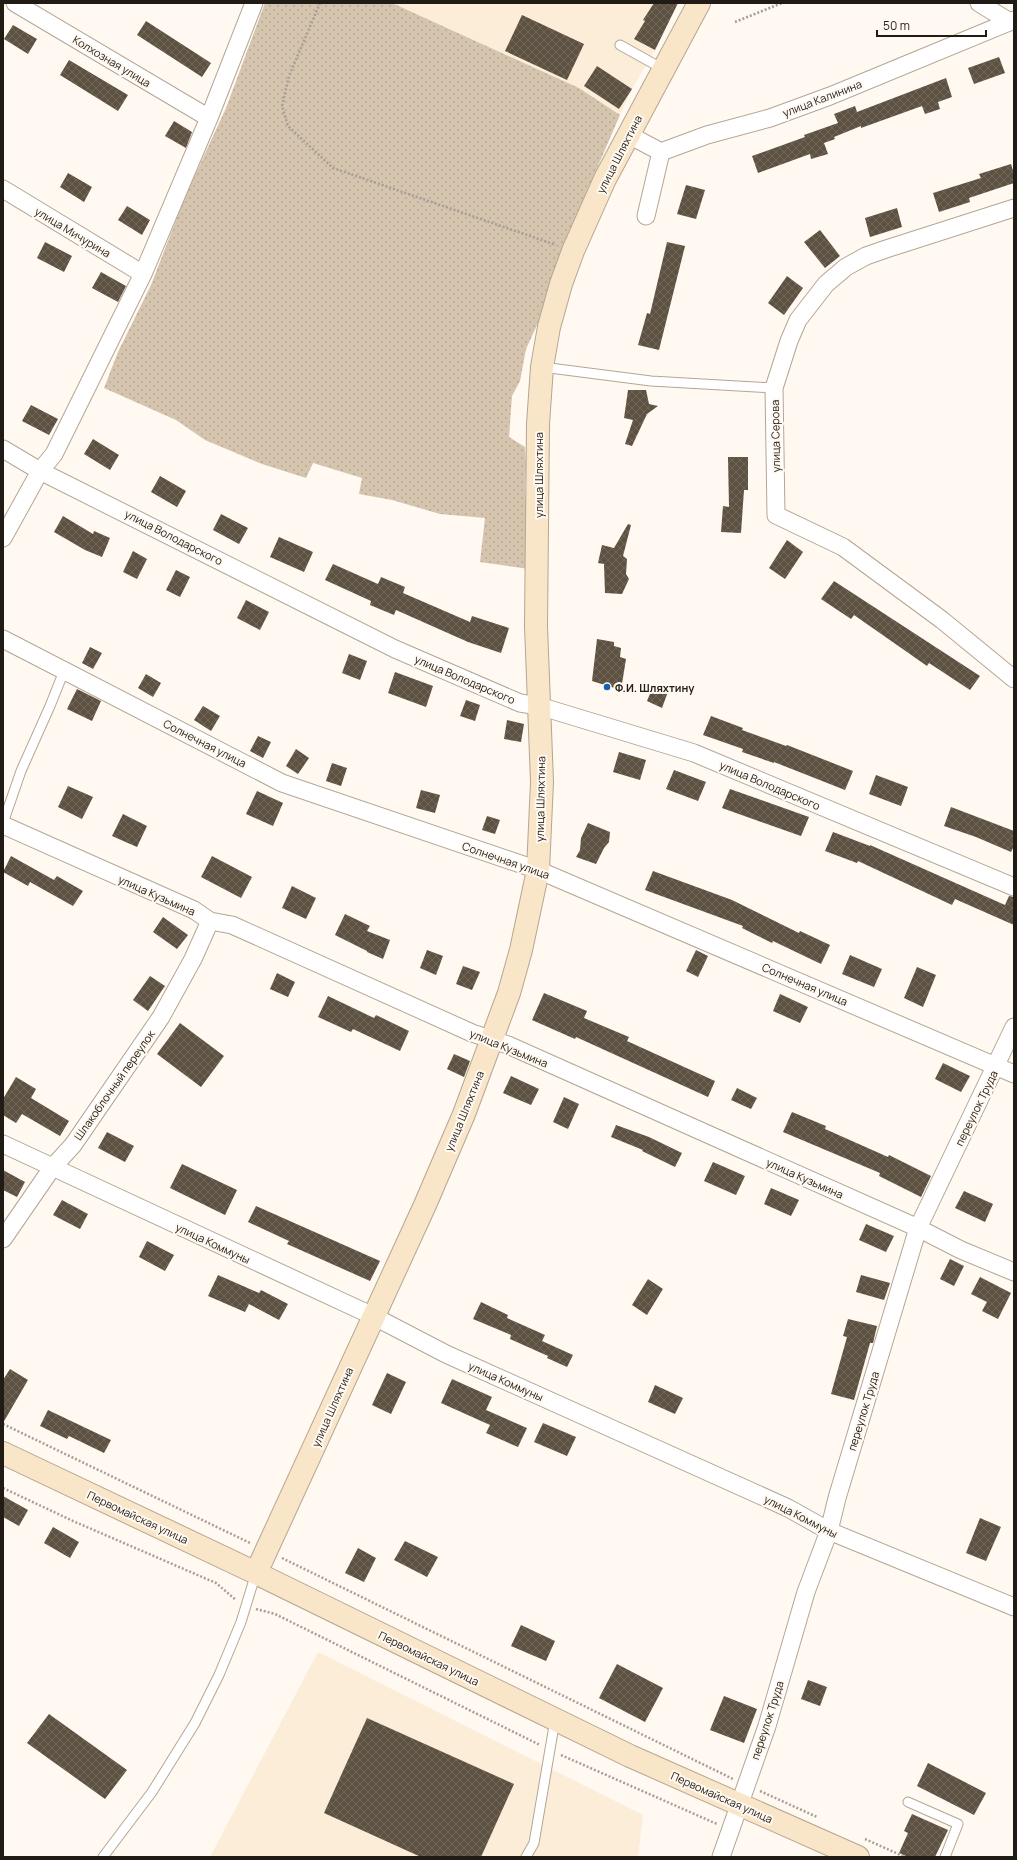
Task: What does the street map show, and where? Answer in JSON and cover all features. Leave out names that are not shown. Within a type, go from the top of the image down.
[{"type":"main road","name":"улица Шляхтина","points":[[256,1573],[428,1198],[464,1114],[493,1040],[509,993],[521,950],[538,870],[542,782],[536,626],[538,424],[542,367],[549,327],[573,251],[605,179],[662,69],[699,3]]},
{"type":"main road","name":"Первомайская улица","points":[[3,1453],[256,1573],[630,1756],[742,1794],[860,1847]]},
{"type":"street","name":"Колхозная улица","points":[[15,3],[209,118]]},
{"type":"street","points":[[3,538],[40,471],[54,454],[143,274],[209,118],[254,3]]},
{"type":"street","points":[[979,3],[1012,21]]},
{"type":"street","name":"улица Калинина","points":[[661,152],[707,135],[770,118],[824,98],[1012,21]]},
{"type":"street","points":[[628,135],[661,152],[646,216]]},
{"type":"street","name":"улица Мичурина","points":[[3,189],[143,274]]},
{"type":"street","name":"улица Серова","points":[[1014,208],[880,251],[866,256],[846,267],[826,284],[798,320],[780,366],[774,388],[776,515],[843,547],[942,620],[1014,679]]},
{"type":"street","name":"улица Володарского","points":[[3,449],[40,471],[395,649],[520,703],[539,706],[694,753],[1014,887]]},
{"type":"street","name":"Солнечная улица","points":[[3,639],[282,783],[538,870],[997,1065],[1014,1074]]},
{"type":"street","name":"улица Кузьмина","points":[[3,824],[194,910],[210,921],[232,925],[472,1033],[493,1040],[918,1228],[961,1250],[1014,1272]]},
{"type":"street","name":"Шлакоблочный переулок","points":[[3,1239],[52,1168],[73,1145],[161,1017],[193,959],[210,921]]},
{"type":"street","name":"переулок Труда","points":[[721,1857],[767,1726],[806,1592],[829,1531],[837,1498],[918,1228],[1014,1028]]},
{"type":"street","name":"улица Коммуны","points":[[3,1144],[373,1316],[446,1354],[788,1508],[829,1531],[1014,1607]]},
{"type":"lane","points":[[620,45],[662,69]]},
{"type":"lane","points":[[542,367],[651,381],[774,388]]},
{"type":"lane","points":[[3,824],[21,770],[64,671]]},
{"type":"lane","points":[[103,1857],[152,1792],[195,1723],[218,1675],[246,1607],[256,1573]]},
{"type":"lane","points":[[526,1857],[534,1843],[555,1719]]},
{"type":"lane","points":[[908,1802],[958,1824],[945,1857]]},
{"type":"path","points":[[320,3],[289,76],[282,106],[288,126],[333,168],[573,251]]},
{"type":"path","points":[[735,22],[782,3]]},
{"type":"path","points":[[3,1424],[267,1550],[742,1794],[818,1818]]},
{"type":"path","points":[[3,1488],[73,1521],[216,1583],[230,1597],[246,1607],[275,1614],[550,1750],[730,1830]]},
{"type":"path","points":[[860,1847],[905,1857]]},
{"type":"shaded area","points":[[265,3],[392,3],[579,88],[620,115],[559,256],[538,323],[526,349],[520,381],[512,396],[509,437],[525,447],[525,486],[529,569],[480,562],[485,518],[440,514],[392,500],[359,494],[362,478],[313,463],[306,478],[262,464],[205,440],[176,420],[104,388],[118,352],[151,285],[185,197],[226,108]]},
{"type":"shaded area","points":[[391,3],[678,3],[655,50],[632,89],[620,115],[579,88]]},
{"type":"shaded area","points":[[318,1652],[643,1815],[638,1857],[210,1857]]},
{"type":"building","points":[[654,3],[678,3],[655,50],[634,39],[645,21],[643,20]]},
{"type":"building","points":[[522,15],[584,44],[567,80],[505,51]]},
{"type":"building","points":[[146,21],[211,63],[202,77],[137,35]]},
{"type":"building","points":[[13,25],[37,39],[28,54],[4,39]]},
{"type":"building","points":[[999,57],[1005,73],[974,84],[968,68]]},
{"type":"building","points":[[69,60],[128,95],[118,111],[60,75]]},
{"type":"building","points":[[597,66],[632,89],[619,109],[584,86]]},
{"type":"building","points":[[946,78],[952,97],[938,102],[940,109],[925,114],[922,106],[861,128],[861,126],[834,137],[835,139],[824,143],[828,154],[811,159],[810,154],[758,173],[752,156],[805,137],[804,135],[838,123],[834,114],[855,106],[857,112]]},
{"type":"building","points":[[174,121],[192,132],[186,148],[165,136]]},
{"type":"building","points":[[1011,164],[1014,174],[1014,183],[969,198],[970,202],[939,212],[933,193],[981,178],[979,174]]},
{"type":"building","points":[[68,173],[92,187],[84,202],[60,187]]},
{"type":"building","points":[[686,185],[705,190],[696,219],[677,214]]},
{"type":"building","points":[[127,206],[150,220],[142,235],[118,220]]},
{"type":"building","points":[[897,208],[902,227],[870,237],[865,218]]},
{"type":"building","points":[[820,230],[840,256],[825,268],[804,242]]},
{"type":"building","points":[[45,242],[72,256],[64,272],[37,258]]},
{"type":"building","points":[[667,242],[685,246],[659,350],[638,345],[647,313],[650,314]]},
{"type":"building","points":[[101,272],[126,286],[118,302],[92,288]]},
{"type":"building","points":[[787,276],[803,288],[784,315],[768,303]]},
{"type":"building","points":[[628,390],[646,390],[649,404],[658,406],[647,414],[632,446],[625,444],[633,420],[624,418]]},
{"type":"building","points":[[31,405],[58,419],[49,435],[22,421]]},
{"type":"building","points":[[93,439],[119,455],[110,470],[84,454]]},
{"type":"building","points":[[728,457],[748,457],[748,490],[744,490],[741,533],[721,532],[723,506],[729,507]]},
{"type":"building","points":[[160,476],[186,491],[177,507],[151,492]]},
{"type":"building","points":[[221,514],[248,528],[239,544],[213,530]]},
{"type":"building","points":[[63,516],[93,534],[94,531],[110,538],[102,557],[85,550],[54,532]]},
{"type":"building","points":[[628,524],[631,525],[623,556],[627,559],[626,574],[629,579],[622,594],[605,593],[604,564],[598,563],[602,545],[614,548]]},
{"type":"building","points":[[279,537],[313,552],[304,572],[270,557]]},
{"type":"building","points":[[787,540],[803,552],[785,579],[769,568]]},
{"type":"building","points":[[133,551],[147,559],[137,579],[123,572]]},
{"type":"building","points":[[333,564],[378,584],[381,577],[405,587],[403,593],[470,622],[472,616],[509,628],[501,653],[468,642],[396,610],[394,615],[370,605],[371,601],[325,580]]},
{"type":"building","points":[[176,570],[190,577],[180,597],[166,590]]},
{"type":"building","points":[[834,581],[980,676],[970,690],[929,663],[927,666],[854,615],[851,619],[821,599]]},
{"type":"building","points":[[246,600],[269,612],[260,630],[237,618]]},
{"type":"building","points":[[597,639],[614,642],[614,646],[621,648],[620,657],[626,659],[621,690],[592,681]]},
{"type":"building","points":[[90,647],[102,653],[93,669],[82,663]]},
{"type":"building","points":[[349,654],[367,661],[360,680],[342,673]]},
{"type":"building","points":[[395,672],[433,686],[426,707],[388,693]]},
{"type":"building","points":[[146,674],[161,683],[153,697],[138,688]]},
{"type":"building","points":[[654,684],[669,689],[662,708],[647,701]]},
{"type":"building","points":[[77,689],[101,701],[92,721],[67,709]]},
{"type":"building","points":[[466,700],[480,705],[475,721],[460,716]]},
{"type":"building","points":[[203,706],[220,716],[211,731],[194,720]]},
{"type":"building","points":[[711,716],[743,728],[742,730],[786,746],[787,745],[853,771],[845,790],[774,762],[742,752],[743,749],[703,735]]},
{"type":"building","points":[[507,720],[524,724],[521,742],[504,739]]},
{"type":"building","points":[[258,736],[271,742],[263,758],[250,751]]},
{"type":"building","points":[[296,749],[309,758],[298,774],[286,766]]},
{"type":"building","points":[[619,752],[646,760],[640,780],[613,772]]},
{"type":"building","points":[[332,763],[347,768],[341,786],[326,781]]},
{"type":"building","points":[[674,770],[706,782],[698,801],[666,789]]},
{"type":"building","points":[[876,775],[908,787],[901,806],[869,794]]},
{"type":"building","points":[[68,786],[93,797],[82,819],[58,807]]},
{"type":"building","points":[[730,789],[809,817],[801,836],[722,808]]},
{"type":"building","points":[[421,790],[440,795],[435,813],[416,808]]},
{"type":"building","points":[[257,791],[283,803],[273,826],[246,814]]},
{"type":"building","points":[[951,807],[1014,831],[1014,846],[1011,852],[976,837],[944,826]]},
{"type":"building","points":[[123,814],[147,826],[137,847],[112,836]]},
{"type":"building","points":[[487,816],[500,820],[495,834],[482,830]]},
{"type":"building","points":[[588,823],[610,832],[609,842],[604,848],[596,864],[576,857],[580,850],[581,838]]},
{"type":"building","points":[[833,832],[870,845],[1005,905],[1009,896],[1014,897],[1014,925],[955,899],[952,905],[858,861],[857,863],[825,851]]},
{"type":"building","points":[[11,856],[54,880],[57,876],[83,891],[73,906],[30,882],[28,886],[3,872]]},
{"type":"building","points":[[212,856],[252,877],[241,898],[201,877]]},
{"type":"building","points":[[653,871],[732,900],[799,933],[800,931],[830,945],[821,964],[773,941],[772,943],[742,928],[743,926],[645,890]]},
{"type":"building","points":[[292,886],[316,898],[306,919],[282,908]]},
{"type":"building","points":[[345,914],[370,926],[367,931],[390,940],[383,959],[335,935]]},
{"type":"building","points":[[163,917],[188,935],[177,949],[153,932]]},
{"type":"building","points":[[427,950],[443,956],[436,975],[420,968]]},
{"type":"building","points":[[696,950],[708,956],[698,977],[686,971]]},
{"type":"building","points":[[850,955],[882,969],[874,987],[842,974]]},
{"type":"building","points":[[463,966],[480,972],[472,990],[456,984]]},
{"type":"building","points":[[917,967],[936,975],[923,1007],[904,998]]},
{"type":"building","points":[[277,973],[295,982],[288,997],[270,989]]},
{"type":"building","points":[[150,976],[165,986],[148,1011],[133,1000]]},
{"type":"building","points":[[544,993],[587,1011],[584,1018],[629,1037],[627,1041],[715,1081],[708,1097],[576,1037],[575,1039],[532,1020]]},
{"type":"building","points":[[780,994],[808,1007],[800,1023],[773,1011]]},
{"type":"building","points":[[328,996],[374,1018],[376,1015],[409,1031],[400,1051],[353,1029],[351,1032],[318,1017]]},
{"type":"building","points":[[180,1023],[224,1056],[201,1087],[157,1054]]},
{"type":"building","points":[[454,1054],[470,1061],[464,1077],[447,1069]]},
{"type":"building","points":[[943,1063],[970,1076],[961,1092],[935,1079]]},
{"type":"building","points":[[511,1076],[539,1089],[531,1105],[503,1093]]},
{"type":"building","points":[[16,1077],[36,1089],[31,1098],[69,1121],[60,1136],[22,1114],[16,1123],[3,1115],[3,1099]]},
{"type":"building","points":[[737,1088],[757,1098],[751,1109],[731,1100]]},
{"type":"building","points":[[564,1097],[579,1104],[568,1129],[553,1122]]},
{"type":"building","points":[[792,1112],[826,1126],[825,1129],[888,1157],[889,1155],[931,1176],[921,1197],[879,1176],[880,1173],[783,1132]]},
{"type":"building","points":[[616,1125],[649,1137],[682,1153],[675,1167],[642,1151],[643,1150],[611,1137]]},
{"type":"building","points":[[107,1132],[134,1146],[125,1162],[98,1148]]},
{"type":"building","points":[[713,1162],[745,1176],[736,1195],[704,1181]]},
{"type":"building","points":[[182,1164],[237,1190],[225,1215],[170,1188]]},
{"type":"building","points":[[3,1170],[25,1182],[17,1197],[3,1190]]},
{"type":"building","points":[[771,1188],[799,1200],[791,1216],[764,1204]]},
{"type":"building","points":[[964,1191],[993,1204],[985,1222],[955,1208]]},
{"type":"building","points":[[62,1200],[88,1214],[80,1229],[53,1215]]},
{"type":"building","points":[[256,1206],[380,1261],[370,1281],[287,1244],[289,1241],[248,1222]]},
{"type":"building","points":[[866,1224],[894,1236],[886,1252],[859,1240]]},
{"type":"building","points":[[147,1241],[174,1255],[165,1271],[139,1257]]},
{"type":"building","points":[[950,1259],[964,1266],[954,1286],[940,1279]]},
{"type":"building","points":[[218,1275],[259,1293],[261,1290],[288,1304],[279,1320],[249,1304],[245,1312],[208,1296]]},
{"type":"building","points":[[861,1275],[890,1283],[884,1300],[856,1292]]},
{"type":"building","points":[[980,1277],[1011,1293],[998,1319],[982,1311],[987,1302],[971,1294]]},
{"type":"building","points":[[648,1279],[663,1289],[647,1315],[632,1305]]},
{"type":"building","points":[[481,1302],[508,1315],[507,1318],[545,1335],[542,1341],[573,1355],[567,1367],[547,1358],[548,1356],[510,1339],[511,1335],[473,1319]]},
{"type":"building","points":[[848,1319],[877,1326],[873,1343],[870,1343],[854,1400],[831,1394],[847,1337],[843,1336]]},
{"type":"building","points":[[10,1369],[28,1380],[3,1423],[3,1380]]},
{"type":"building","points":[[387,1373],[406,1382],[391,1414],[372,1405]]},
{"type":"building","points":[[452,1379],[492,1397],[486,1410],[527,1428],[518,1447],[486,1433],[490,1425],[441,1403]]},
{"type":"building","points":[[655,1385],[683,1398],[675,1414],[648,1402]]},
{"type":"building","points":[[48,1410],[111,1440],[104,1453],[69,1436],[67,1439],[40,1426]]},
{"type":"building","points":[[543,1423],[576,1437],[567,1456],[534,1442]]},
{"type":"building","points":[[3,1496],[28,1510],[19,1526],[3,1517]]},
{"type":"building","points":[[980,1518],[1001,1527],[986,1561],[966,1553]]},
{"type":"building","points":[[53,1527],[79,1542],[70,1558],[44,1543]]},
{"type":"building","points":[[405,1541],[438,1557],[427,1577],[394,1560]]},
{"type":"building","points":[[358,1548],[376,1558],[364,1582],[345,1573]]},
{"type":"building","points":[[521,1625],[555,1641],[546,1661],[511,1646]]},
{"type":"building","points":[[617,1664],[663,1688],[645,1722],[599,1698]]},
{"type":"building","points":[[808,1680],[827,1687],[820,1706],[801,1699]]},
{"type":"building","points":[[724,1696],[757,1709],[744,1743],[710,1730]]},
{"type":"building","points":[[49,1714],[127,1770],[105,1799],[27,1743]]},
{"type":"building","points":[[367,1718],[514,1784],[481,1857],[421,1857],[324,1813]]},
{"type":"building","points":[[928,1763],[986,1793],[974,1815],[917,1786]]},
{"type":"building","points":[[912,1814],[948,1830],[935,1857],[908,1857],[899,1853],[908,1833],[904,1831]]},
{"type":"place","name":"Ф.И. Шляхтину","points":[[607,687]]}]
